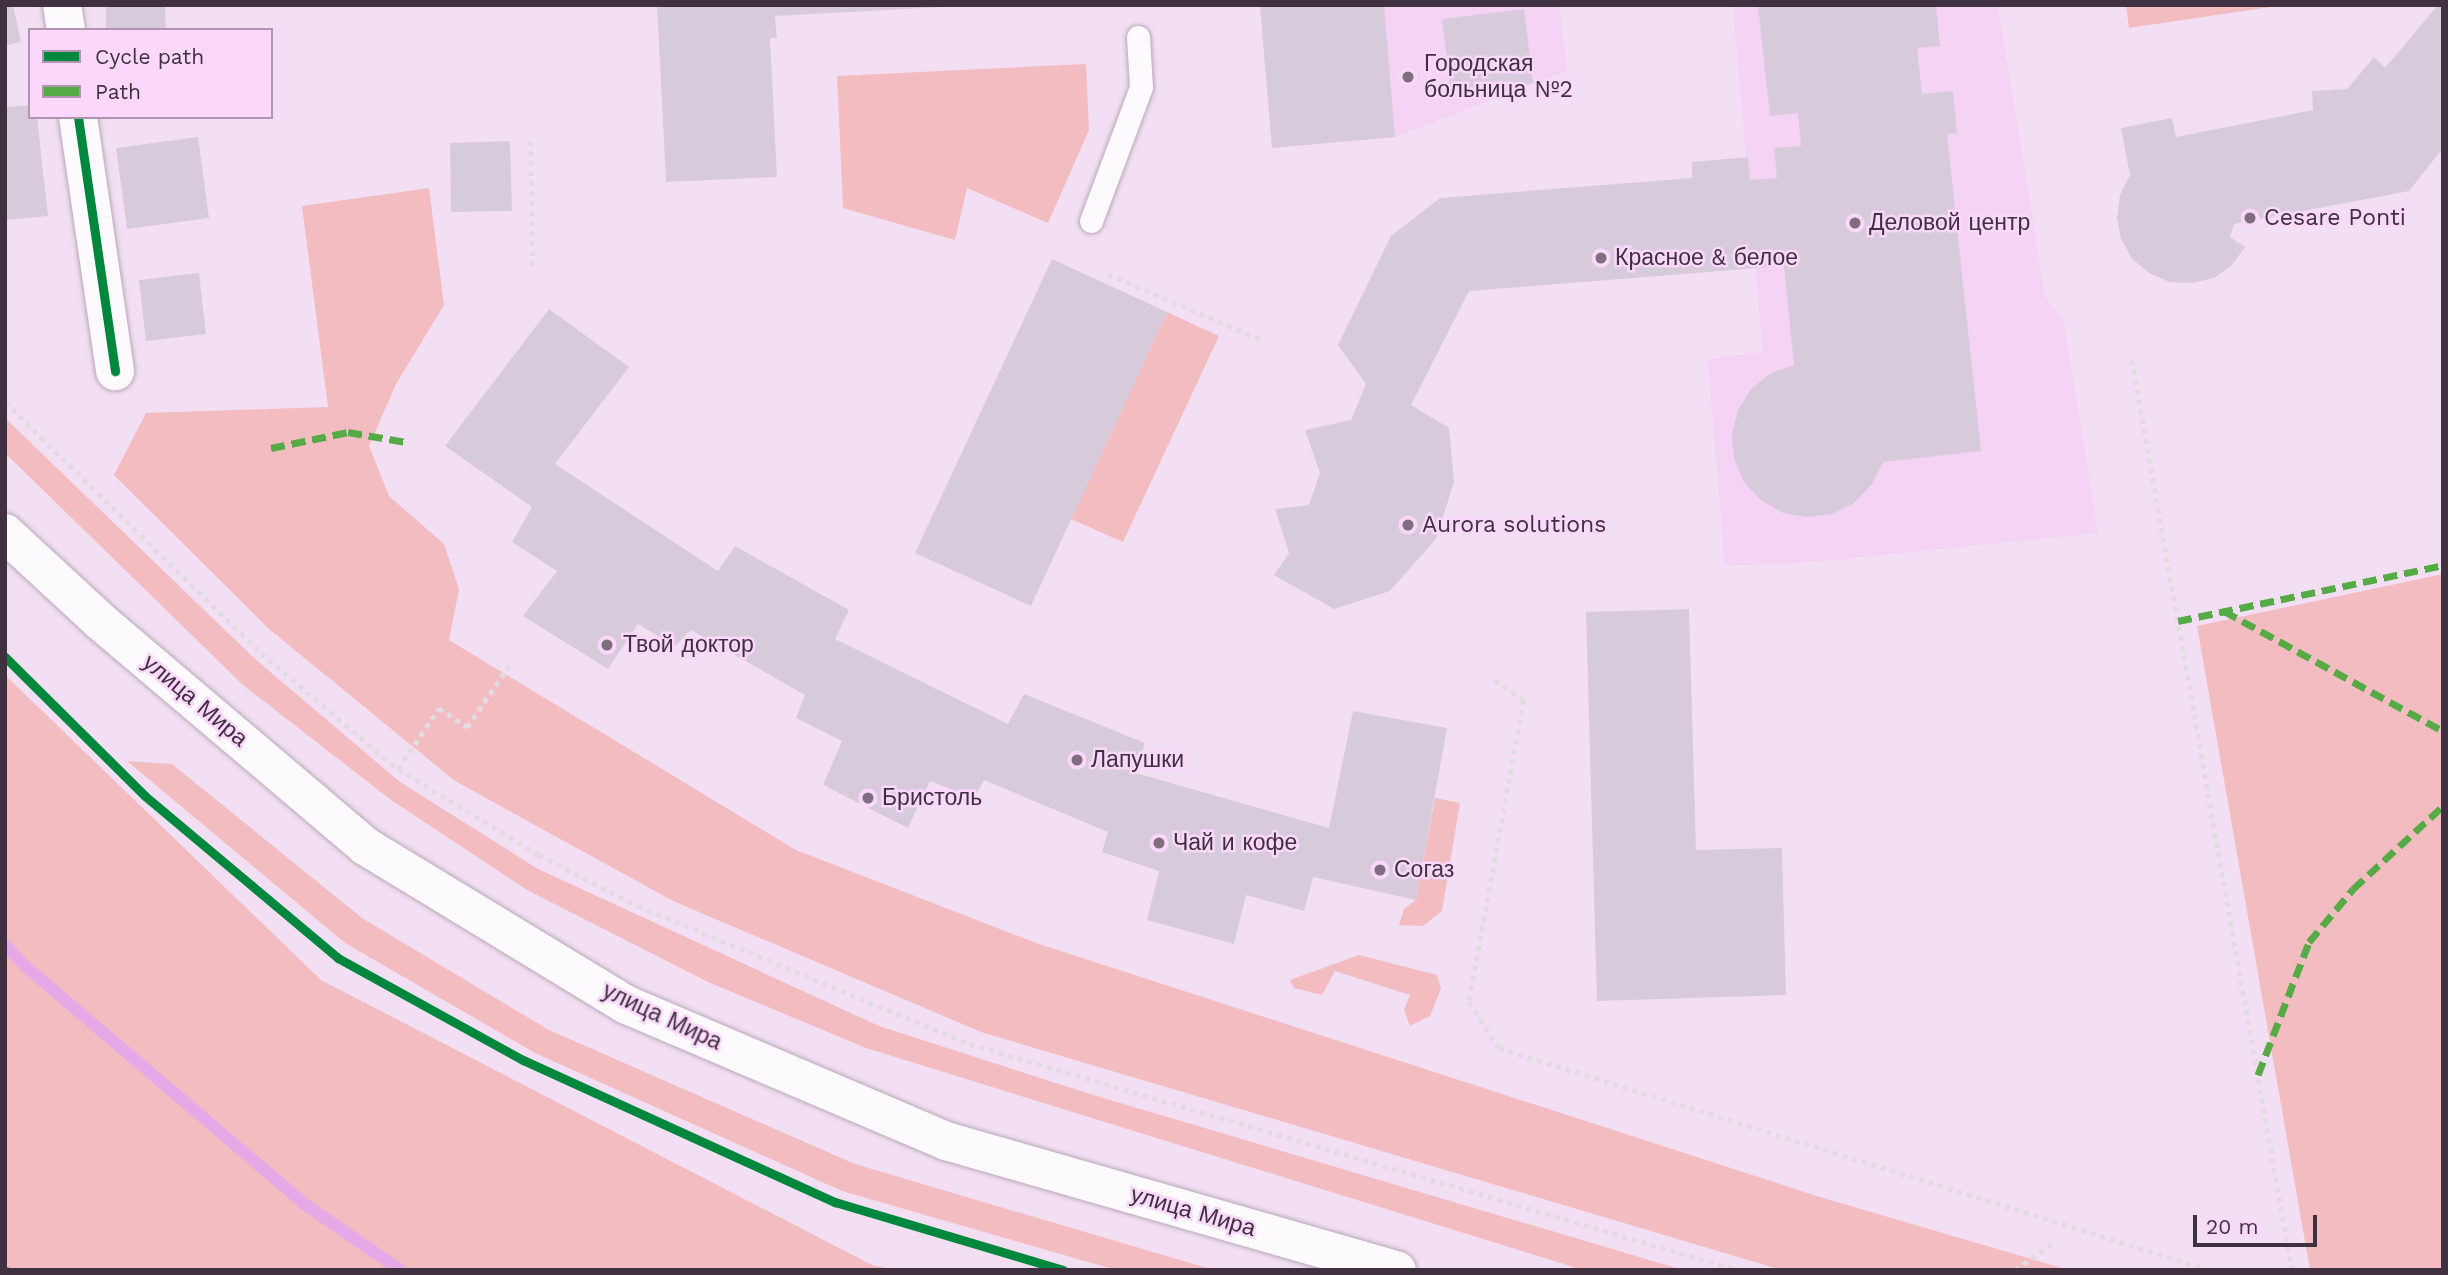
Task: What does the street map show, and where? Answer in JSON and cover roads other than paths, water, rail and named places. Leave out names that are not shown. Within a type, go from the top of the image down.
[{"type":"main road","points":[[62,5],[66,28]]},
{"type":"main road","points":[[78,119],[115,371]]},
{"type":"main road","name":"улица Мира","points":[[5,533],[100,621],[365,846],[627,1005],[946,1141],[1397,1270]]},
{"type":"lane","points":[[1091,220],[1141,87],[1138,37]]},
{"type":"waterway","points":[[5,945],[25,966],[303,1203],[400,1270]]},
{"type":"place","name":"Городская больница №2","points":[[1408,77]]},
{"type":"place","name":"Cesare Ponti","points":[[2250,218]]},
{"type":"place","name":"Деловой центр","points":[[1855,223]]},
{"type":"place","name":"Красное & белое","points":[[1601,258]]},
{"type":"place","name":"Aurora solutions","points":[[1408,525]]},
{"type":"place","name":"Твой доктор","points":[[607,645]]},
{"type":"place","name":"Лапушки","points":[[1077,760]]},
{"type":"place","name":"Бристоль","points":[[868,798]]},
{"type":"place","name":"Чай и кофе","points":[[1159,843]]},
{"type":"place","name":"Согаз","points":[[1380,870]]}]
